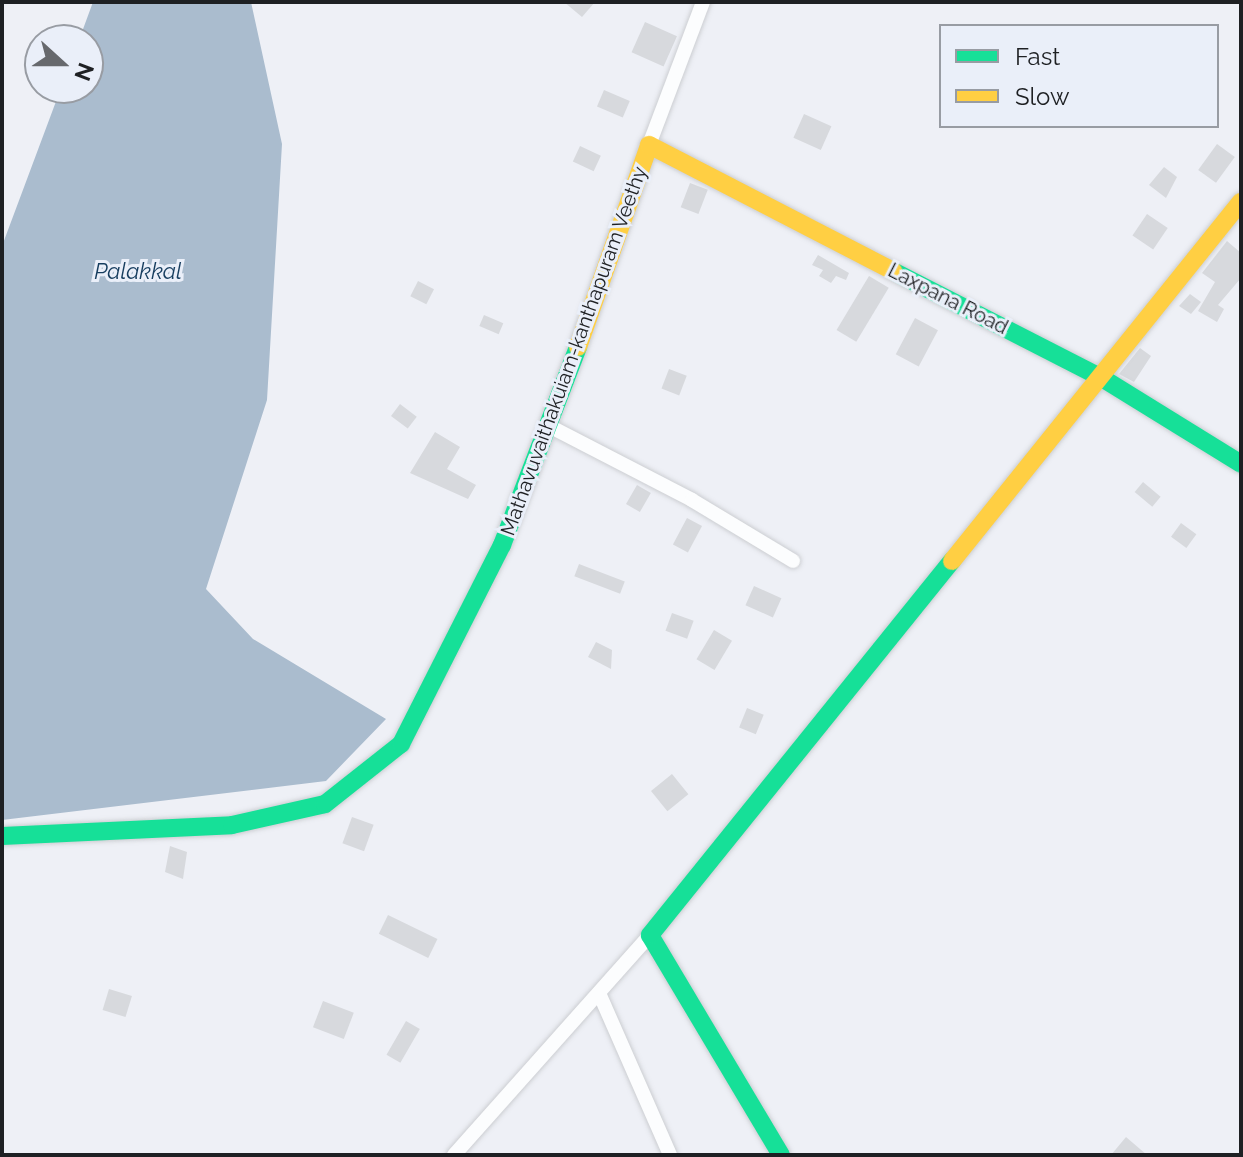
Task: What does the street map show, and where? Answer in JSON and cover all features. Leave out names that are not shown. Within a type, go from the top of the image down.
[{"type":"street","name":"Mathavuvaithakuiam-kanthapuram Veethy","points":[[2,836],[232,825],[325,804],[401,744],[502,545],[703,2]]},
{"type":"street","name":"Laxpana Road","points":[[649,145],[1102,378],[1241,464]]},
{"type":"street","points":[[454,1155],[650,935],[1241,202]]},
{"type":"street","points":[[547,425],[692,500],[793,561]]},
{"type":"street","points":[[650,935],[781,1155]]},
{"type":"street","points":[[599,993],[670,1155]]},
{"type":"water","name":"Palakkal","points":[[93,2],[251,2],[282,144],[267,400],[206,589],[253,639],[386,719],[326,781],[2,820],[2,246],[55,104],[104,104],[104,24],[85,24]]},
{"type":"building","points":[[564,2],[595,2],[582,17]]},
{"type":"building","points":[[645,22],[677,36],[664,66],[632,52]]},
{"type":"building","points":[[604,90],[630,101],[623,118],[597,107]]},
{"type":"building","points":[[804,114],[831,126],[821,150],[793,138]]},
{"type":"building","points":[[1217,144],[1235,157],[1216,183],[1198,170]]},
{"type":"building","points":[[580,146],[601,156],[594,171],[573,161]]},
{"type":"building","points":[[1164,167],[1177,177],[1166,198],[1149,185]]},
{"type":"building","points":[[690,183],[708,190],[698,214],[681,207]]},
{"type":"building","points":[[1147,214],[1168,228],[1153,250],[1132,236]]},
{"type":"building","points":[[1227,241],[1241,253],[1241,278],[1218,305],[1224,309],[1217,322],[1198,311],[1215,282],[1202,273]]},
{"type":"building","points":[[818,255],[849,273],[846,280],[836,276],[831,283],[819,276],[823,270],[812,265]]},
{"type":"building","points":[[869,276],[889,288],[856,342],[837,330]]},
{"type":"building","points":[[418,281],[434,289],[426,304],[410,296]]},
{"type":"building","points":[[1190,294],[1201,302],[1191,314],[1179,306]]},
{"type":"building","points":[[484,315],[503,323],[499,334],[479,326]]},
{"type":"building","points":[[915,318],[938,330],[919,366],[896,354]]},
{"type":"building","points":[[1140,348],[1151,356],[1134,382],[1119,374]]},
{"type":"building","points":[[669,369],[687,376],[679,395],[661,389]]},
{"type":"building","points":[[400,404],[417,417],[408,429],[391,416]]},
{"type":"building","points":[[435,432],[460,447],[447,469],[476,485],[468,499],[410,473]]},
{"type":"building","points":[[1143,482],[1161,497],[1152,507],[1135,492]]},
{"type":"building","points":[[637,485],[651,493],[640,512],[626,504]]},
{"type":"building","points":[[687,518],[702,526],[688,552],[673,544]]},
{"type":"building","points":[[1181,523],[1196,534],[1186,548],[1171,537]]},
{"type":"building","points":[[579,564],[625,582],[620,594],[574,576]]},
{"type":"building","points":[[754,586],[781,598],[773,617],[745,605]]},
{"type":"building","points":[[672,613],[694,621],[687,639],[666,631]]},
{"type":"building","points":[[714,630],[732,641],[714,670],[696,659]]},
{"type":"building","points":[[596,642],[612,650],[611,669],[588,657]]},
{"type":"building","points":[[747,708],[764,715],[756,734],[739,727]]},
{"type":"building","points":[[672,774],[688,794],[667,811],[651,791]]},
{"type":"building","points":[[352,817],[374,825],[364,851],[342,843]]},
{"type":"building","points":[[170,846],[187,852],[183,879],[165,872]]},
{"type":"building","points":[[388,915],[437,939],[428,958],[379,934]]},
{"type":"building","points":[[109,989],[132,996],[126,1017],[103,1010]]},
{"type":"building","points":[[323,1001],[354,1013],[344,1039],[313,1027]]},
{"type":"building","points":[[406,1021],[420,1029],[400,1063],[387,1055]]},
{"type":"building","points":[[1126,1137],[1147,1155],[1111,1155]]},
{"type":"traffic: fast","points":[[893,271],[1102,378],[1241,464]]},
{"type":"traffic: fast","points":[[2,836],[232,825],[325,804],[401,744],[502,545],[578,347]]},
{"type":"traffic: fast","points":[[781,1155],[650,935],[952,561]]},
{"type":"traffic: slow","points":[[578,347],[649,145],[893,271]]},
{"type":"traffic: slow","points":[[952,561],[1241,202]]}]
